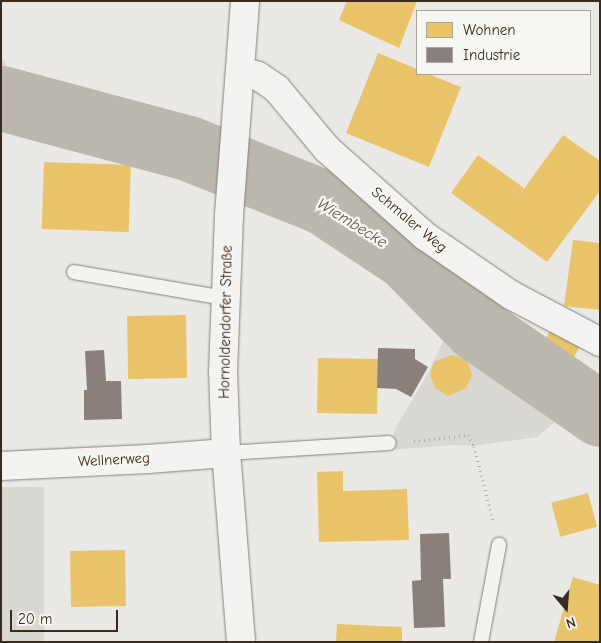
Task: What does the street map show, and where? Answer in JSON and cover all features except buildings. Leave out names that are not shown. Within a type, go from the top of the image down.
[{"type":"street","name":"Hornoldendorfer Straße","points":[[241,642],[226,452],[223,372],[229,215],[245,1]]},
{"type":"street","name":"Schmaler Weg","points":[[241,71],[258,76],[277,89],[327,149],[425,236],[511,295],[600,342]]},
{"type":"street","name":"Wellnerweg","points":[[1,466],[148,459],[226,452]]},
{"type":"lane","points":[[74,272],[225,298]]},
{"type":"lane","points":[[226,452],[389,443]]},
{"type":"lane","points":[[481,642],[499,545]]},
{"type":"path","points":[[389,443],[468,435],[474,446],[499,545]]},
{"type":"shaded area","points":[[1,58],[5,62],[19,101],[1,119]]},
{"type":"shaded area","points":[[450,327],[528,391],[557,420],[537,437],[474,446],[454,445],[388,450],[396,427],[427,375]]},
{"type":"shaded area","points":[[1,487],[44,487],[44,642],[1,642]]},
{"type":"waterway","name":"Wiembecke","points":[[1,98],[188,148],[323,202],[406,257],[476,328],[600,414]]}]
